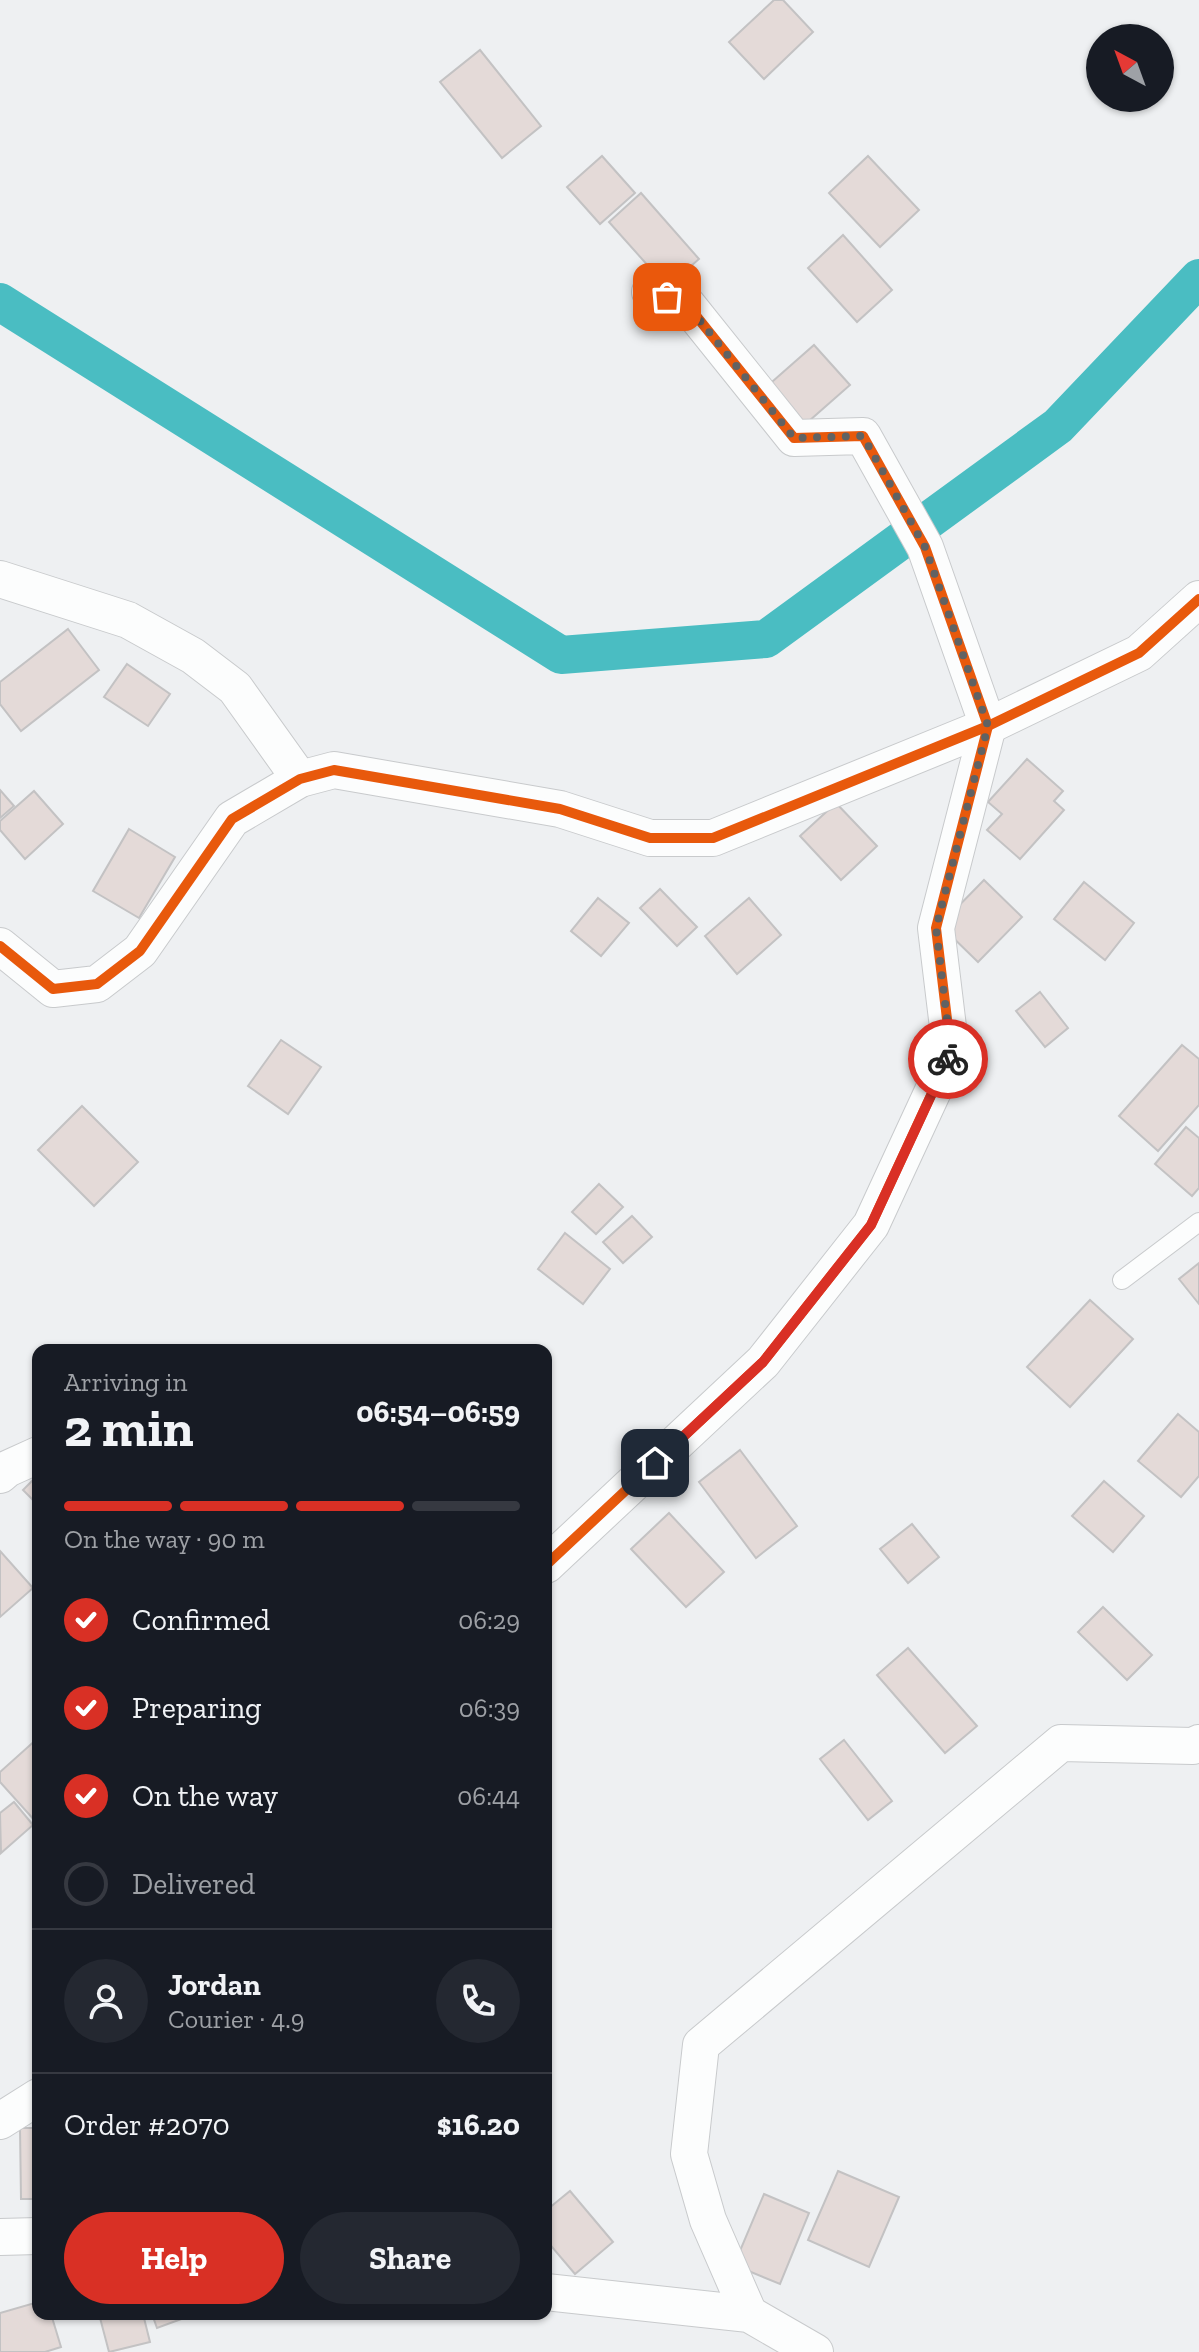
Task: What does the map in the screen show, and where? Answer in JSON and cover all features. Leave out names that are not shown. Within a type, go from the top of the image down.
[{"type":"street","points":[[552,1559],[763,1362],[871,1225],[951,1052],[936,928],[988,726],[925,547],[863,436],[794,438],[685,302],[650,292]]},
{"type":"street","points":[[0,579],[128,620],[193,656],[235,688],[300,779]]},
{"type":"street","points":[[0,946],[53,989],[97,984],[140,951],[232,819],[300,779],[334,770],[560,809],[650,838],[713,838],[988,726],[1139,653],[1199,599]]},
{"type":"street","points":[[0,1475],[32,1458]]},
{"type":"street","points":[[749,2314],[708,2220],[689,2154],[701,2045],[1061,1743],[1193,1746],[1199,1743]]},
{"type":"street","points":[[0,2121],[32,2101]]},
{"type":"street","points":[[0,2237],[32,2236]]},
{"type":"street","points":[[552,2293],[749,2314],[815,2352]]},
{"type":"lane","points":[[1122,1280],[1199,1222]]},
{"type":"building","points":[[774,0],[783,0],[813,32],[764,79],[729,42]]},
{"type":"building","points":[[480,50],[541,126],[502,158],[440,82]]},
{"type":"building","points":[[602,156],[635,193],[600,224],[567,187]]},
{"type":"building","points":[[868,156],[919,210],[880,247],[829,193]]},
{"type":"building","points":[[641,193],[699,259],[667,287],[609,222]]},
{"type":"building","points":[[843,235],[892,290],[857,322],[808,268]]},
{"type":"building","points":[[814,345],[850,385],[801,428],[765,388]]},
{"type":"building","points":[[68,629],[99,670],[21,731],[0,704],[0,682]]},
{"type":"building","points":[[127,664],[170,694],[148,726],[104,697]]},
{"type":"building","points":[[1027,759],[1063,791],[1054,801],[1064,810],[1020,859],[987,830],[1002,814],[988,802]]},
{"type":"building","points":[[0,790],[14,806],[0,818]]},
{"type":"building","points":[[34,791],[63,824],[25,859],[0,830],[0,821]]},
{"type":"building","points":[[836,803],[877,846],[841,880],[800,836]]},
{"type":"building","points":[[129,829],[175,857],[139,918],[93,891]]},
{"type":"building","points":[[984,880],[1022,917],[978,962],[940,925]]},
{"type":"building","points":[[1084,882],[1134,923],[1105,960],[1054,919]]},
{"type":"building","points":[[660,889],[697,927],[677,946],[640,908]]},
{"type":"building","points":[[598,898],[629,923],[601,956],[571,931]]},
{"type":"building","points":[[749,898],[781,935],[737,974],[705,936]]},
{"type":"building","points":[[1040,992],[1068,1028],[1045,1047],[1016,1011]]},
{"type":"building","points":[[281,1040],[321,1067],[288,1114],[248,1086]]},
{"type":"building","points":[[1182,1045],[1199,1059],[1199,1105],[1158,1151],[1119,1116]]},
{"type":"building","points":[[82,1106],[138,1162],[94,1206],[38,1150]]},
{"type":"building","points":[[1186,1127],[1199,1138],[1199,1188],[1192,1196],[1155,1164]]},
{"type":"building","points":[[599,1184],[623,1207],[596,1234],[572,1212]]},
{"type":"building","points":[[632,1216],[652,1237],[623,1263],[603,1242]]},
{"type":"building","points":[[565,1233],[610,1269],[583,1304],[538,1269]]},
{"type":"building","points":[[1199,1263],[1199,1304],[1179,1279]]},
{"type":"building","points":[[1090,1300],[1133,1339],[1070,1407],[1027,1367]]},
{"type":"building","points":[[1178,1414],[1199,1432],[1199,1476],[1181,1497],[1138,1461]]},
{"type":"building","points":[[740,1450],[797,1526],[756,1558],[699,1482]]},
{"type":"building","points":[[32,1481],[32,1499],[23,1490]]},
{"type":"building","points":[[1104,1481],[1144,1516],[1113,1552],[1072,1516]]},
{"type":"building","points":[[669,1513],[724,1572],[686,1607],[631,1549]]},
{"type":"building","points":[[912,1524],[939,1557],[908,1583],[880,1549]]},
{"type":"building","points":[[0,1551],[32,1589],[0,1617]]},
{"type":"building","points":[[1103,1607],[1152,1655],[1127,1680],[1078,1632]]},
{"type":"building","points":[[908,1648],[977,1726],[945,1753],[877,1675]]},
{"type":"building","points":[[844,1740],[892,1801],[868,1820],[820,1759]]},
{"type":"building","points":[[32,1743],[32,1818],[0,1782],[0,1772]]},
{"type":"building","points":[[14,1802],[32,1824],[1,1853],[0,1813]]},
{"type":"building","points":[[20,2128],[32,2128],[32,2199],[21,2199]]},
{"type":"building","points":[[838,2171],[899,2197],[869,2267],[808,2240]]},
{"type":"building","points":[[570,2191],[613,2242],[575,2274],[552,2247],[552,2206]]},
{"type":"building","points":[[764,2194],[809,2213],[780,2284],[734,2265]]},
{"type":"building","points":[[32,2304],[32,2320],[53,2320],[61,2347],[45,2352],[0,2352],[0,2313]]},
{"type":"building","points":[[101,2320],[144,2320],[150,2342],[109,2352]]},
{"type":"building","points":[[154,2320],[179,2320],[157,2328]]},
{"type":"waterway","points":[[0,302],[561,655],[766,639],[1058,426],[1199,278]]},
{"type":"cycle path","points":[[552,1559],[763,1362],[871,1225],[951,1052],[936,928],[988,726],[925,547],[863,436],[794,438],[685,302],[650,292]]},
{"type":"cycle path","points":[[0,946],[53,989],[97,984],[140,951],[232,819],[300,779],[334,770],[560,809],[650,838],[713,838],[988,726],[1139,653],[1199,599]]},
{"type":"way so far","points":[[667,297],[685,302],[794,438],[863,436],[925,547],[988,726],[936,928],[951,1052],[948,1059]]},
{"type":"route","points":[[655,1463],[763,1362],[871,1225],[948,1059]]}]
